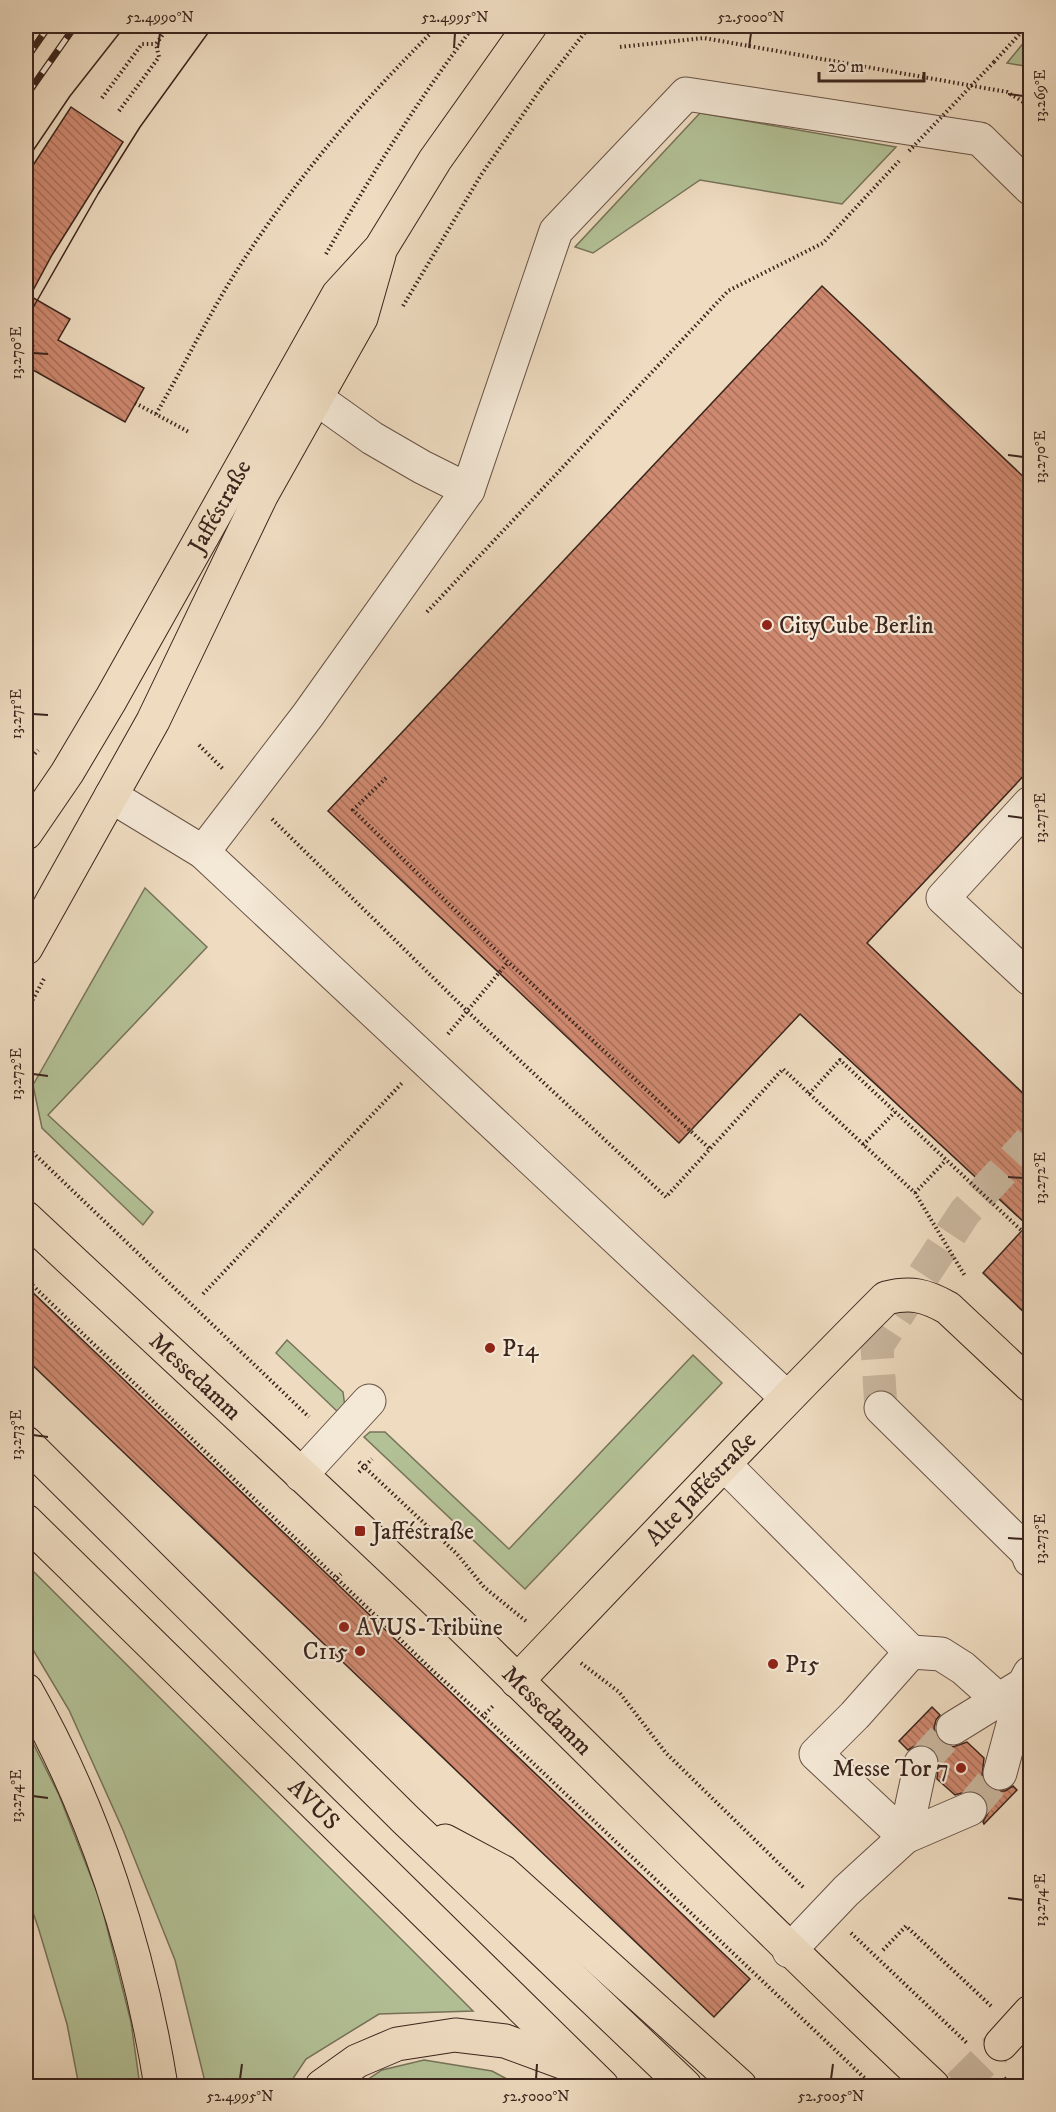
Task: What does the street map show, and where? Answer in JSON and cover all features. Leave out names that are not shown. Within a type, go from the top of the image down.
[{"type":"main road","name":"Jafféstraße","points":[[26,833],[67,773],[111,699],[338,295],[381,248],[435,160],[530,26]]},
{"type":"main road","name":"Jafféstraße","points":[[26,948],[153,721],[261,496],[361,318],[381,248]]},
{"type":"main road","points":[[67,773],[111,796]]},
{"type":"main road","name":"Messedamm","points":[[26,1218],[517,1681],[789,1951],[933,2086]]},
{"type":"main road","name":"Alte Jafféstraße","points":[[517,1681],[786,1397],[886,1298],[903,1294],[917,1295],[933,1299],[948,1308],[1030,1385]]},
{"type":"main road","points":[[26,1443],[406,1820],[685,2086]]},
{"type":"main road","name":"AVUS","points":[[26,1521],[593,2078]]},
{"type":"main road","points":[[26,1690],[73,1782],[119,1907],[153,2038],[161,2086]]},
{"type":"main road","points":[[406,1820],[502,1872],[740,2086]]},
{"type":"main road","points":[[989,2054],[1030,2012]]},
{"type":"main road","points":[[322,2086],[357,2061],[397,2044],[455,2035],[506,2041],[593,2078]]},
{"type":"lane","points":[[203,852],[308,715],[468,490],[556,231],[686,94],[980,140],[1030,188]]},
{"type":"lane","points":[[316,398],[372,438],[468,490]]},
{"type":"lane","points":[[111,796],[203,852],[786,1397]]},
{"type":"lane","points":[[1030,802],[943,898],[1030,979]]},
{"type":"lane","points":[[301,1475],[369,1401]]},
{"type":"lane","points":[[881,1408],[1027,1552],[1030,1560]]},
{"type":"lane","points":[[724,1465],[790,1544],[910,1652],[941,1654],[963,1668],[1018,1686]]},
{"type":"lane","points":[[905,1837],[816,1754],[910,1652]]},
{"type":"lane","points":[[953,1728],[1018,1686]]},
{"type":"lane","points":[[1000,1773],[1018,1686]]},
{"type":"lane","points":[[905,1837],[921,1763]]},
{"type":"lane","points":[[789,1951],[837,1901],[905,1837],[970,1809]]},
{"type":"path","points":[[120,111],[159,57],[156,44],[169,26]]},
{"type":"path","points":[[156,414],[233,276],[301,176],[379,86],[438,26]]},
{"type":"path","points":[[324,258],[404,124],[474,26]]},
{"type":"path","points":[[542,87],[590,26]]},
{"type":"path","points":[[426,613],[728,291],[823,243],[1028,26]]},
{"type":"path","points":[[621,47],[704,38],[1006,92],[1030,106]]},
{"type":"path","points":[[102,98],[142,45],[156,44]]},
{"type":"path","points":[[26,342],[34,347]]},
{"type":"path","points":[[135,403],[189,432]]},
{"type":"path","points":[[199,746],[468,1012],[666,1197],[783,1069],[915,1193],[970,1284]]},
{"type":"path","points":[[386,778],[353,810],[508,962],[710,1149]]},
{"type":"path","points":[[203,1294],[424,1060],[468,1012],[508,962]]},
{"type":"path","points":[[809,1094],[840,1060],[1022,1231]]},
{"type":"path","points":[[863,1145],[895,1112]]},
{"type":"path","points":[[26,1146],[457,1554],[484,1587]]},
{"type":"path","points":[[915,1193],[946,1160]]},
{"type":"path","points":[[26,1279],[336,1580],[873,2086]]},
{"type":"path","points":[[359,1472],[372,1459]]},
{"type":"path","points":[[336,1580],[341,1574]]},
{"type":"path","points":[[594,1673],[619,1692],[666,1754],[837,1901],[989,2054],[1013,2086]]},
{"type":"path","points":[[883,1950],[906,1926],[987,2001]]},
{"type":"green space","points":[[1030,35],[1030,67],[1007,63]]},
{"type":"green space","points":[[700,113],[896,147],[842,204],[700,180],[593,253],[575,247]]},
{"type":"green space","points":[[145,888],[207,947],[48,1115],[153,1212],[143,1225],[42,1128],[33,1085]]},
{"type":"green space","points":[[287,1340],[343,1392],[345,1407],[339,1413],[276,1353]]},
{"type":"green space","points":[[693,1355],[722,1383],[525,1589],[364,1437],[370,1432],[385,1432],[509,1549]]},
{"type":"green space","points":[[26,1564],[473,2011],[379,2014],[306,2059],[288,2086],[206,2086],[175,1960],[123,1830],[69,1710],[26,1638]]},
{"type":"green space","points":[[26,1729],[59,1795],[100,1900],[131,2022],[140,2086],[79,2086],[67,2024],[26,1892]]},
{"type":"green space","points":[[424,2060],[492,2071],[520,2086],[358,2086],[382,2070]]},
{"type":"building","points":[[71,107],[123,142],[52,255],[30,296],[70,319],[58,340],[144,388],[125,422],[26,366],[26,176]]},
{"type":"building","name":"CityCube Berlin","points":[[822,286],[1030,483],[1030,769],[867,943],[1030,1100],[1030,1318],[983,1273],[1027,1225],[800,1014],[679,1143],[328,811]]},
{"type":"building","name":"AVUS-Tribüne","points":[[26,1286],[750,1979],[714,2017],[26,1359]]},
{"type":"building","name":"Messe Tor 7","points":[[932,1707],[940,1715],[934,1728],[937,1738],[953,1747],[967,1742],[984,1758],[982,1777],[987,1787],[996,1791],[1005,1791],[1013,1786],[1017,1790],[984,1824],[989,1811],[987,1801],[982,1794],[972,1790],[955,1795],[937,1779],[939,1758],[934,1750],[924,1745],[916,1745],[908,1750],[899,1741]]},
{"type":"tunnel","points":[[881,1408],[877,1346],[965,1212],[1030,1141]]},
{"type":"tunnel","points":[[921,1763],[953,1728]]},
{"type":"tunnel","points":[[970,1809],[1000,1773]]},
{"type":"tunnel","points":[[959,2086],[1001,2044]]},
{"type":"tram line","points":[[26,161],[70,96],[125,26]]},
{"type":"tram line","points":[[26,320],[98,194],[140,127],[213,26]]},
{"type":"railway","points":[[26,59],[49,26]]},
{"type":"railway","points":[[26,96],[75,26]]},
{"type":"place","name":"CityCube Berlin","points":[[767,625]]},
{"type":"place","name":"P14","points":[[490,1348]]},
{"type":"place","name":"Jafféstraße","points":[[360,1531]]},
{"type":"place","name":"AVUS-Tribüne","points":[[344,1627]]},
{"type":"place","name":"C115","points":[[360,1651]]},
{"type":"place","name":"P15","points":[[773,1664]]},
{"type":"place","name":"Messe Tor 7","points":[[961,1768]]}]
